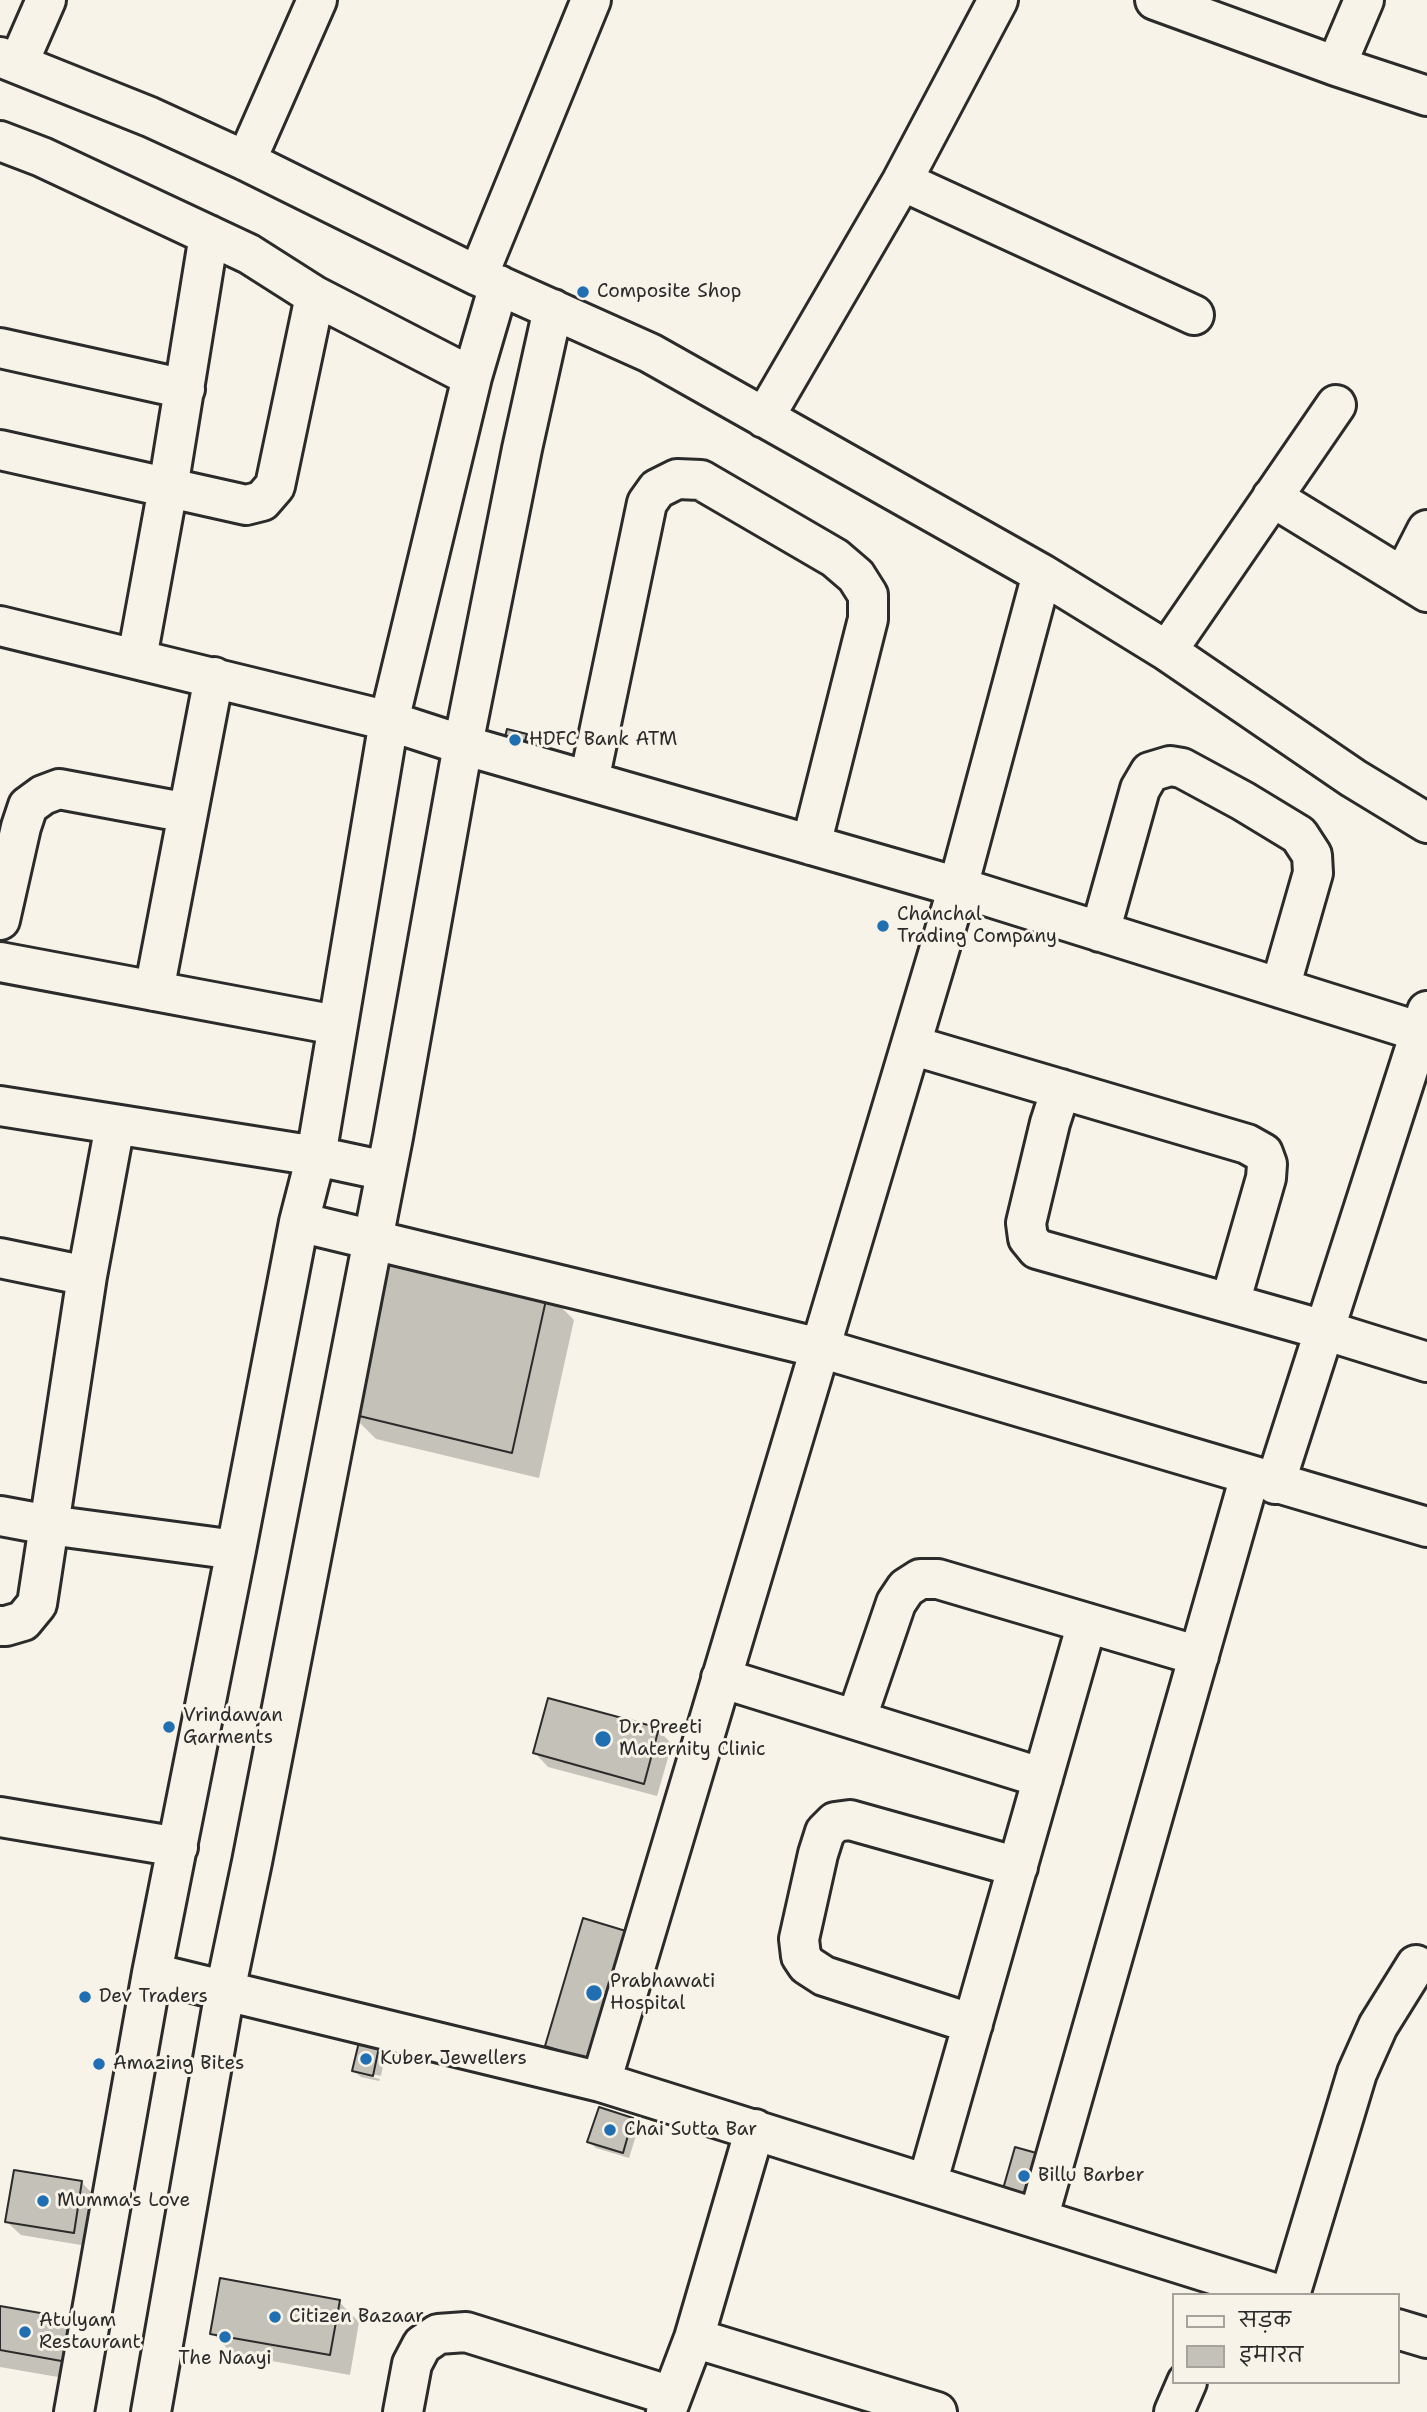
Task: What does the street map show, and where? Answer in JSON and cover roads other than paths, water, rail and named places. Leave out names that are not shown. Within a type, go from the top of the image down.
[{"type":"street","points":[[46,0],[9,61],[150,117],[489,280],[650,353],[1042,574],[1167,651],[1353,778],[1427,823]]},
{"type":"street","points":[[246,162],[317,0]]},
{"type":"street","points":[[74,2412],[152,1973],[299,1222],[316,1156],[389,720],[472,377],[489,280],[591,0]]},
{"type":"street","points":[[764,418],[902,181],[998,0]]},
{"type":"street","points":[[1155,0],[1427,96]]},
{"type":"street","points":[[1336,66],[1364,0]]},
{"type":"street","points":[[0,141],[42,157],[249,254],[315,296],[472,377]]},
{"type":"street","points":[[902,181],[1194,315]]},
{"type":"street","points":[[137,658],[185,389],[209,235]]},
{"type":"street","points":[[0,450],[246,505],[262,501],[275,486],[315,296]]},
{"type":"street","points":[[150,2412],[225,1991],[386,1171],[463,745],[553,309]]},
{"type":"street","points":[[0,348],[185,389]]},
{"type":"street","points":[[1167,651],[1336,405]]},
{"type":"street","points":[[589,781],[647,503],[657,489],[677,479],[701,480],[835,558],[856,576],[868,595],[868,619],[811,845]]},
{"type":"street","points":[[1272,497],[1415,585],[1427,530]]},
{"type":"street","points":[[601,2082],[958,887],[1042,574]]},
{"type":"street","points":[[0,626],[389,720],[463,745],[958,887],[1280,988],[1425,1026],[1324,1330],[1262,1480],[1199,1656],[1038,2219]]},
{"type":"street","points":[[154,991],[214,677]]},
{"type":"street","points":[[1100,932],[1140,789],[1150,772],[1170,766],[1182,768],[1243,800],[1299,835],[1312,855],[1313,873],[1280,988]]},
{"type":"street","points":[[0,920],[28,806],[43,795],[59,789],[188,813]]},
{"type":"street","points":[[0,962],[336,1025]]},
{"type":"street","points":[[911,1045],[1247,1144],[1263,1153],[1267,1164],[1266,1178],[1230,1303]]},
{"type":"street","points":[[1061,1089],[1026,1223],[1028,1238],[1037,1249],[1427,1362]]},
{"type":"street","points":[[0,1106],[316,1156],[386,1171]]},
{"type":"street","points":[[0,1626],[23,1620],[37,1604],[86,1276],[115,1125]]},
{"type":"street","points":[[299,1222],[820,1348],[1427,1527]]},
{"type":"street","points":[[0,1258],[86,1276]]},
{"type":"street","points":[[0,1516],[236,1550]]},
{"type":"street","points":[[856,1720],[896,1604],[906,1588],[920,1579],[937,1579],[1199,1656]]},
{"type":"street","points":[[928,2184],[1087,1623]]},
{"type":"street","points":[[721,1678],[1043,1778]]},
{"type":"street","points":[[0,1817],[178,1847]]},
{"type":"street","points":[[973,2024],[824,1976],[807,1965],[801,1956],[799,1939],[818,1854],[825,1832],[835,1822],[850,1820],[1018,1867]]},
{"type":"street","points":[[1291,2293],[1357,2073],[1378,2026],[1416,1965]]},
{"type":"street","points":[[152,1973],[601,2082],[1038,2219],[1228,2288],[1265,2293]]},
{"type":"street","points":[[403,2412],[412,2364],[422,2345],[438,2334],[466,2332],[668,2404],[694,2337],[755,2129]]},
{"type":"street","points":[[1399,2330],[1427,2338]]},
{"type":"street","points":[[694,2337],[937,2412]]},
{"type":"street","points":[[1174,2412],[1186,2384]]},
{"type":"place","name":"Composite Shop","points":[[583,292]]},
{"type":"place","name":"HDFC Bank ATM","points":[[515,740]]},
{"type":"place","name":"Chanchal Trading Company","points":[[883,926]]},
{"type":"place","name":"Vrindawan Garments","points":[[169,1727]]},
{"type":"place","name":"Dr. Preeti Maternity Clinic","points":[[603,1739]]},
{"type":"place","name":"Prabhawati Hospital","points":[[594,1993]]},
{"type":"place","name":"Dev Traders","points":[[85,1997]]},
{"type":"place","name":"Kuber Jewellers","points":[[366,2059]]},
{"type":"place","name":"Amazing Bites","points":[[99,2064]]},
{"type":"place","name":"Chai Sutta Bar","points":[[610,2130]]},
{"type":"place","name":"Billu Barber","points":[[1024,2176]]},
{"type":"place","name":"Mumma's Love","points":[[43,2201]]},
{"type":"place","name":"Citizen Bazaar","points":[[275,2317]]},
{"type":"place","name":"Atulyam Restaurant","points":[[25,2332]]},
{"type":"place","name":"The Naayi","points":[[225,2337]]}]
